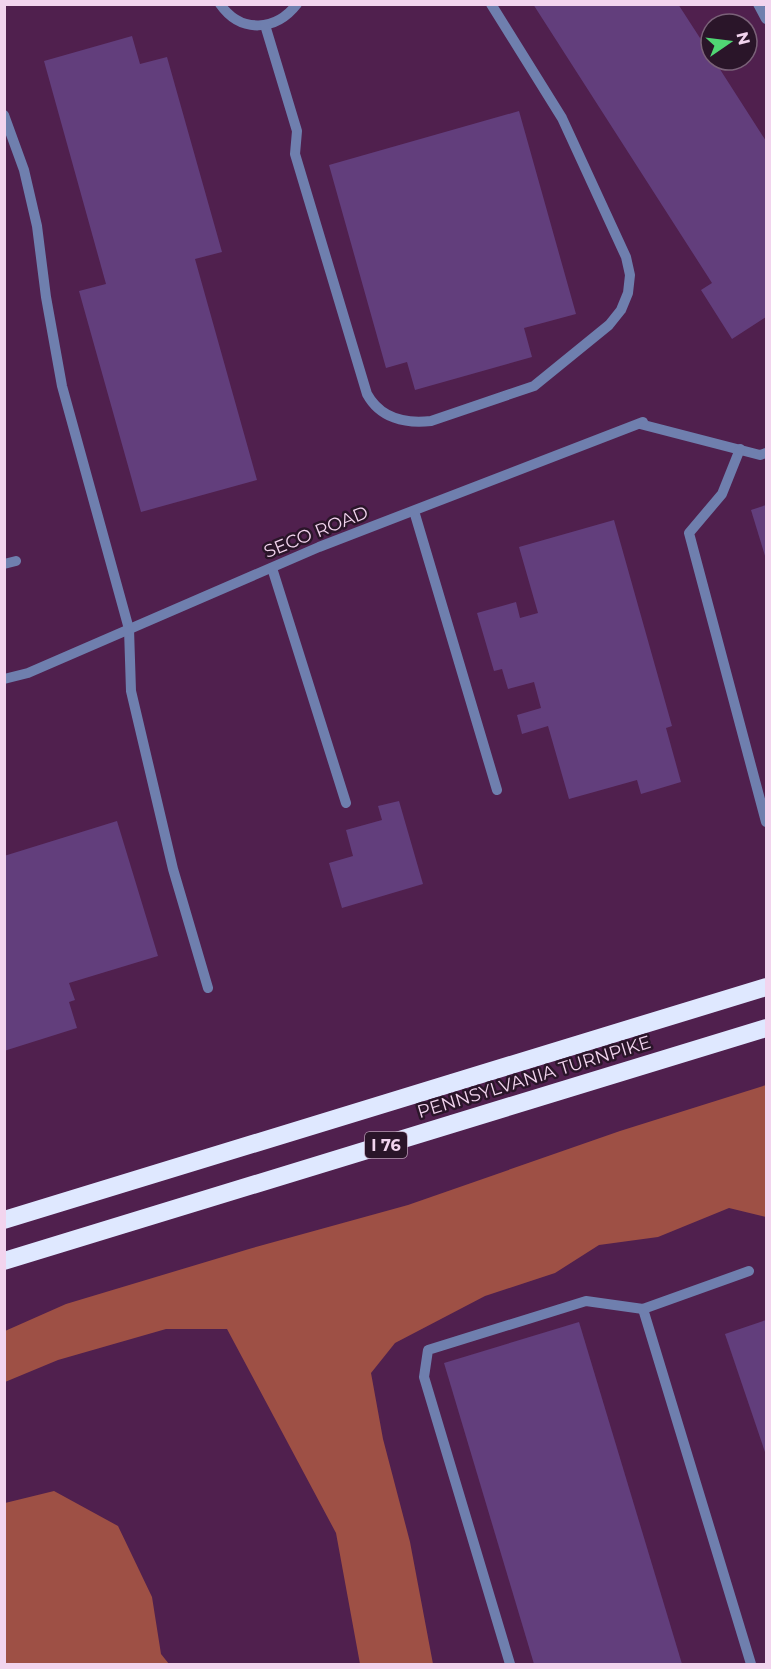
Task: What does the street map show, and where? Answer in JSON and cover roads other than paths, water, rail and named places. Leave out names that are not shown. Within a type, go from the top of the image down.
[{"type":"highway","name":"PENNSYLVANIA TURNPIKE","points":[[4,1220],[766,987]]},
{"type":"highway","name":"PENNSYLVANIA TURNPIKE","points":[[4,1261],[766,1028]]},
{"type":"lane","points":[[220,4],[237,21],[251,25],[265,25],[278,21],[290,14],[297,4]]},
{"type":"lane","points":[[265,25],[297,130],[295,154],[367,394],[372,404],[386,414],[406,422],[419,422],[534,386],[609,325],[621,310],[628,293],[630,275],[626,257],[562,118],[490,4]]},
{"type":"lane","points":[[758,4],[766,19]]},
{"type":"lane","points":[[4,115],[24,170],[37,226],[46,297],[62,387],[129,629],[131,691],[173,869],[208,988]]},
{"type":"lane","name":"SECO ROAD","points":[[4,680],[28,673],[272,568],[642,423],[740,449]]},
{"type":"lane","points":[[766,453],[759,455],[740,449],[722,494],[689,533],[766,822]]},
{"type":"lane","points":[[414,511],[497,790]]},
{"type":"lane","points":[[272,568],[346,803]]},
{"type":"lane","points":[[510,1665],[424,1377],[428,1350],[586,1301],[643,1309],[749,1271]]},
{"type":"lane","points":[[643,1309],[751,1665]]}]
